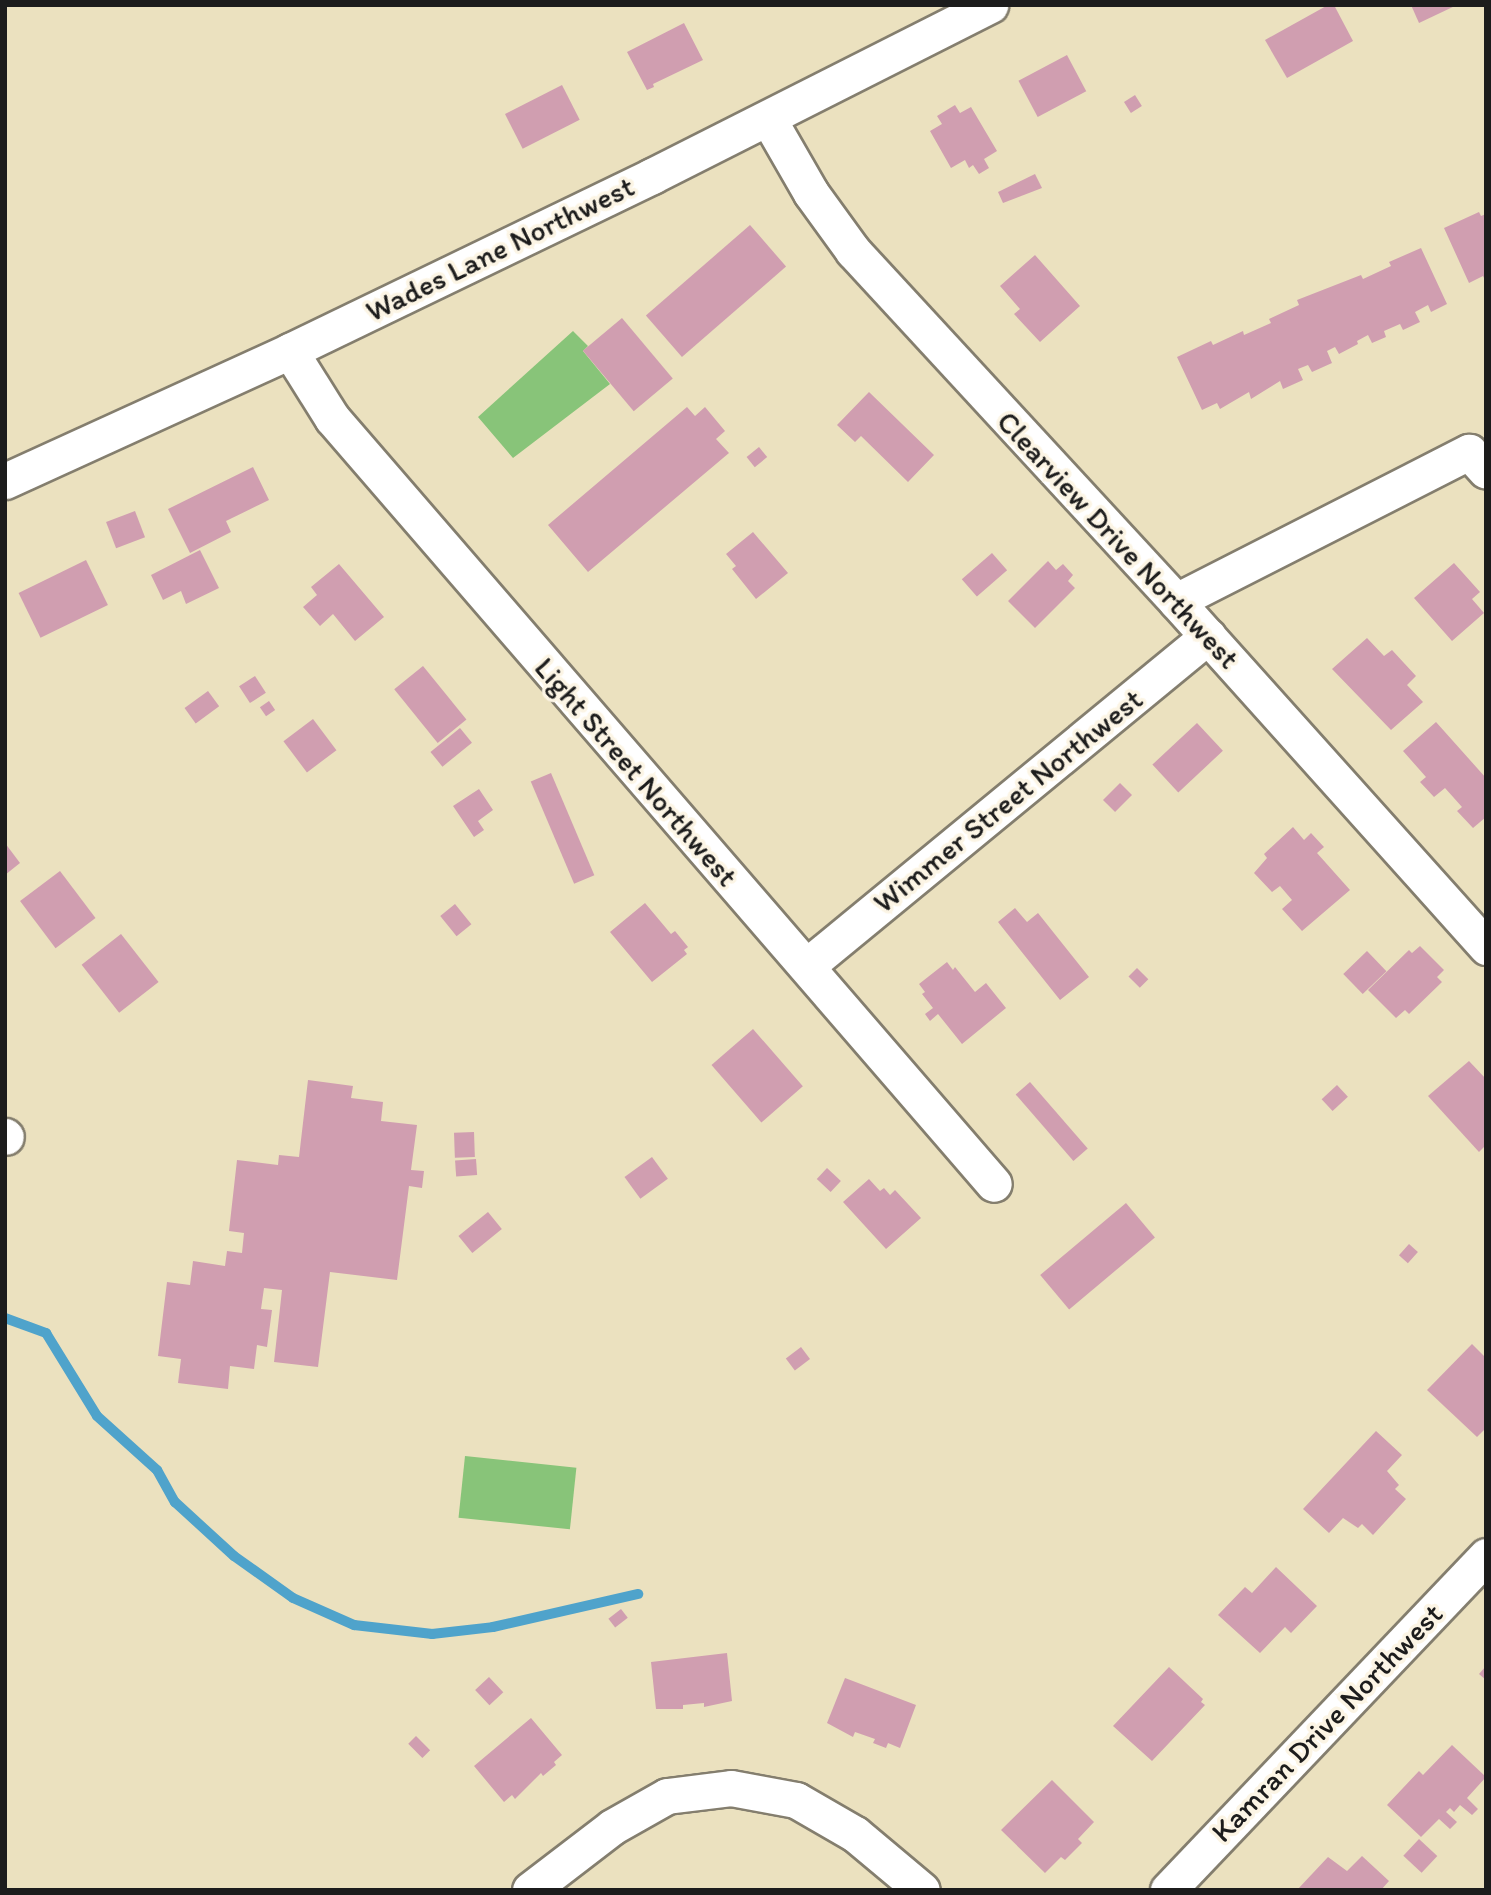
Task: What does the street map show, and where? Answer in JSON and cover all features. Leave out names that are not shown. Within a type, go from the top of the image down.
[{"type":"street","name":"Wades Lane Northwest","points":[[5,481],[290,351],[769,120],[990,5]]},
{"type":"street","name":"Clearview Drive Northwest","points":[[769,120],[811,193],[853,251],[1208,636],[1486,947]]},
{"type":"street","name":"Light Street Northwest","points":[[290,351],[332,418],[695,842],[808,965],[994,1184]]},
{"type":"street","points":[[1176,601],[1477,461]]},
{"type":"street","name":"Wimmer Street Northwest","points":[[808,965],[1208,636]]},
{"type":"street","name":"Kamran Drive Northwest","points":[[1168,1890],[1486,1556]]},
{"type":"street","points":[[530,1890],[612,1826],[667,1796],[731,1788],[796,1800],[855,1834],[922,1890]]},
{"type":"green space","points":[[573,331],[588,346],[583,351],[610,384],[513,458],[478,417]]},
{"type":"green space","points":[[465,1456],[576,1468],[570,1529],[459,1518]]},
{"type":"building","points":[[1328,5],[1334,5],[1353,41],[1287,78],[1265,40]]},
{"type":"building","points":[[1411,5],[1457,5],[1419,23]]},
{"type":"building","points":[[684,23],[703,60],[653,84],[654,87],[647,90],[627,52]]},
{"type":"building","points":[[1067,55],[1086,91],[1038,117],[1018,81]]},
{"type":"building","points":[[562,85],[580,120],[523,149],[505,114]]},
{"type":"building","points":[[1135,95],[1142,106],[1131,113],[1124,102]]},
{"type":"building","points":[[955,105],[960,113],[971,107],[997,151],[984,159],[989,168],[979,174],[973,165],[969,168],[965,160],[951,168],[930,131],[942,124],[937,116]]},
{"type":"building","points":[[1035,174],[1042,188],[1003,203],[998,192]]},
{"type":"building","points":[[1479,212],[1481,216],[1486,214],[1486,282],[1483,276],[1469,283],[1444,228]]},
{"type":"building","points":[[750,225],[786,267],[682,357],[646,316]]},
{"type":"building","points":[[1421,248],[1447,304],[1431,312],[1428,305],[1415,312],[1420,322],[1403,330],[1400,324],[1384,331],[1386,337],[1372,343],[1368,335],[1339,354],[1335,347],[1327,351],[1332,363],[1312,372],[1308,365],[1298,369],[1303,380],[1283,389],[1280,381],[1251,399],[1249,392],[1220,409],[1217,403],[1202,410],[1177,357],[1211,341],[1213,345],[1243,331],[1244,335],[1271,323],[1269,319],[1299,305],[1297,300],[1361,275],[1363,279],[1391,266],[1389,262]]},
{"type":"building","points":[[1035,255],[1080,306],[1040,342],[1014,314],[1020,309],[1000,286]]},
{"type":"building","points":[[622,318],[673,379],[634,411],[583,351]]},
{"type":"building","points":[[869,392],[934,455],[908,482],[861,436],[855,442],[837,425]]},
{"type":"building","points":[[687,407],[695,416],[705,407],[725,431],[716,439],[729,453],[588,572],[548,525]]},
{"type":"building","points":[[759,447],[767,457],[755,467],[747,457]]},
{"type":"building","points":[[253,467],[269,500],[226,521],[231,532],[190,553],[168,509]]},
{"type":"building","points":[[135,511],[145,537],[116,548],[106,522]]},
{"type":"building","points":[[753,532],[788,573],[756,599],[732,569],[736,566],[726,554]]},
{"type":"building","points":[[200,550],[219,588],[186,604],[181,591],[163,600],[151,575]]},
{"type":"building","points":[[992,553],[1007,570],[977,597],[962,579]]},
{"type":"building","points":[[86,560],[108,605],[41,638],[19,593]]},
{"type":"building","points":[[1048,561],[1056,570],[1063,564],[1073,575],[1068,581],[1075,588],[1035,628],[1008,601]]},
{"type":"building","points":[[1454,563],[1480,592],[1472,599],[1484,613],[1452,641],[1414,598]]},
{"type":"building","points":[[339,564],[384,617],[355,641],[333,614],[320,626],[303,607],[317,595],[311,587]]},
{"type":"building","points":[[1367,638],[1384,656],[1392,650],[1416,676],[1407,685],[1423,702],[1391,730],[1332,669]]},
{"type":"building","points":[[423,666],[466,720],[438,743],[394,689]]},
{"type":"building","points":[[255,676],[266,693],[250,703],[239,686]]},
{"type":"building","points":[[208,691],[219,706],[196,723],[185,708]]},
{"type":"building","points":[[269,701],[275,710],[266,716],[260,707]]},
{"type":"building","points":[[313,719],[336,750],[307,772],[283,741]]},
{"type":"building","points":[[1436,722],[1486,778],[1486,817],[1473,828],[1457,811],[1462,807],[1445,788],[1434,797],[1420,782],[1426,777],[1403,751]]},
{"type":"building","points":[[1197,723],[1223,751],[1178,792],[1152,765]]},
{"type":"building","points":[[460,728],[472,743],[442,767],[430,752]]},
{"type":"building","points":[[551,773],[594,875],[574,884],[531,782]]},
{"type":"building","points":[[1120,783],[1132,795],[1115,812],[1103,800]]},
{"type":"building","points":[[479,789],[493,810],[478,821],[484,830],[474,837],[453,806]]},
{"type":"building","points":[[1293,827],[1304,840],[1311,833],[1324,847],[1317,853],[1350,890],[1302,931],[1282,909],[1292,900],[1280,886],[1272,892],[1254,873],[1267,858],[1264,854]]},
{"type":"building","points":[[5,843],[20,863],[5,875]]},
{"type":"building","points":[[60,871],[96,918],[56,948],[20,901]]},
{"type":"building","points":[[645,903],[671,934],[675,931],[688,947],[684,950],[687,954],[652,982],[610,932]]},
{"type":"building","points":[[455,904],[471,924],[457,936],[440,916]]},
{"type":"building","points":[[1015,908],[1027,922],[1038,913],[1089,977],[1060,1000],[998,922]]},
{"type":"building","points":[[121,934],[159,982],[119,1013],[82,965]]},
{"type":"building","points":[[1420,946],[1444,970],[1437,977],[1442,982],[1409,1014],[1405,1010],[1396,1018],[1368,990],[1409,950],[1412,953]]},
{"type":"building","points":[[1367,951],[1386,971],[1363,994],[1343,974]]},
{"type":"building","points":[[947,962],[953,970],[955,967],[975,992],[986,983],[1006,1008],[962,1044],[938,1014],[930,1021],[925,1014],[933,1008],[922,994],[925,992],[919,984]]},
{"type":"building","points":[[1137,968],[1148,979],[1140,988],[1129,976]]},
{"type":"building","points":[[753,1029],[803,1086],[761,1122],[711,1065]]},
{"type":"building","points":[[1469,1061],[1486,1079],[1486,1145],[1479,1152],[1428,1096]]},
{"type":"building","points":[[308,1080],[353,1086],[351,1098],[383,1102],[381,1121],[417,1125],[411,1170],[424,1171],[422,1188],[409,1186],[397,1280],[330,1272],[318,1367],[274,1362],[282,1290],[264,1288],[261,1309],[272,1310],[267,1347],[257,1345],[254,1369],[230,1366],[228,1389],[178,1383],[181,1359],[158,1356],[167,1282],[190,1285],[193,1261],[225,1266],[227,1251],[242,1253],[244,1233],[229,1231],[237,1160],[278,1165],[279,1155],[299,1157]]},
{"type":"building","points":[[1030,1082],[1088,1148],[1073,1161],[1016,1094]]},
{"type":"building","points":[[1337,1085],[1348,1097],[1333,1111],[1322,1099]]},
{"type":"building","points":[[474,1132],[475,1157],[455,1158],[454,1133]]},
{"type":"building","points":[[652,1157],[668,1179],[640,1199],[624,1177]]},
{"type":"building","points":[[476,1159],[477,1175],[456,1176],[455,1160]]},
{"type":"building","points":[[827,1168],[841,1181],[831,1192],[817,1179]]},
{"type":"building","points":[[869,1179],[880,1191],[884,1188],[890,1195],[895,1190],[921,1218],[886,1249],[843,1202]]},
{"type":"building","points":[[1126,1203],[1155,1237],[1069,1309],[1040,1275]]},
{"type":"building","points":[[488,1212],[502,1229],[472,1253],[458,1236]]},
{"type":"building","points":[[1409,1244],[1418,1252],[1408,1263],[1399,1255]]},
{"type":"building","points":[[1472,1344],[1486,1358],[1486,1428],[1477,1437],[1427,1390]]},
{"type":"building","points":[[801,1347],[810,1359],[795,1370],[786,1358]]},
{"type":"building","points":[[1376,1431],[1402,1455],[1387,1471],[1399,1485],[1395,1489],[1406,1499],[1373,1535],[1362,1524],[1358,1528],[1343,1518],[1329,1533],[1303,1509]]},
{"type":"building","points":[[1276,1567],[1317,1606],[1291,1633],[1285,1627],[1260,1653],[1218,1615],[1245,1587],[1252,1593]]},
{"type":"building","points":[[621,1609],[628,1618],[615,1628],[608,1619]]},
{"type":"building","points":[[727,1653],[732,1701],[704,1707],[704,1703],[683,1705],[683,1709],[656,1709],[651,1662]]},
{"type":"building","points":[[1486,1666],[1486,1680],[1479,1674]]},
{"type":"building","points":[[1169,1667],[1203,1699],[1201,1702],[1205,1705],[1152,1761],[1113,1726]]},
{"type":"building","points":[[489,1677],[503,1692],[489,1705],[475,1690]]},
{"type":"building","points":[[845,1678],[916,1705],[900,1748],[888,1743],[886,1748],[873,1743],[875,1739],[855,1732],[853,1737],[827,1723]]},
{"type":"building","points":[[531,1718],[562,1755],[554,1762],[556,1765],[543,1776],[541,1773],[515,1799],[512,1795],[504,1802],[474,1766]]},
{"type":"building","points":[[416,1736],[430,1750],[422,1758],[408,1744]]},
{"type":"building","points":[[1452,1745],[1486,1777],[1467,1798],[1478,1809],[1472,1815],[1460,1805],[1454,1812],[1450,1808],[1446,1812],[1457,1822],[1450,1829],[1439,1819],[1421,1837],[1387,1805],[1419,1771],[1423,1775]]},
{"type":"building","points":[[1052,1780],[1094,1822],[1078,1839],[1082,1843],[1065,1860],[1061,1857],[1045,1873],[1001,1830]]},
{"type":"building","points":[[1419,1839],[1437,1856],[1422,1873],[1403,1856]]},
{"type":"building","points":[[1362,1856],[1389,1881],[1381,1890],[1297,1890],[1328,1857],[1347,1871]]},
{"type":"waterway","points":[[5,1318],[46,1333],[97,1416],[157,1470],[175,1502],[234,1556],[293,1598],[354,1625],[432,1634],[493,1627],[638,1594]]}]
